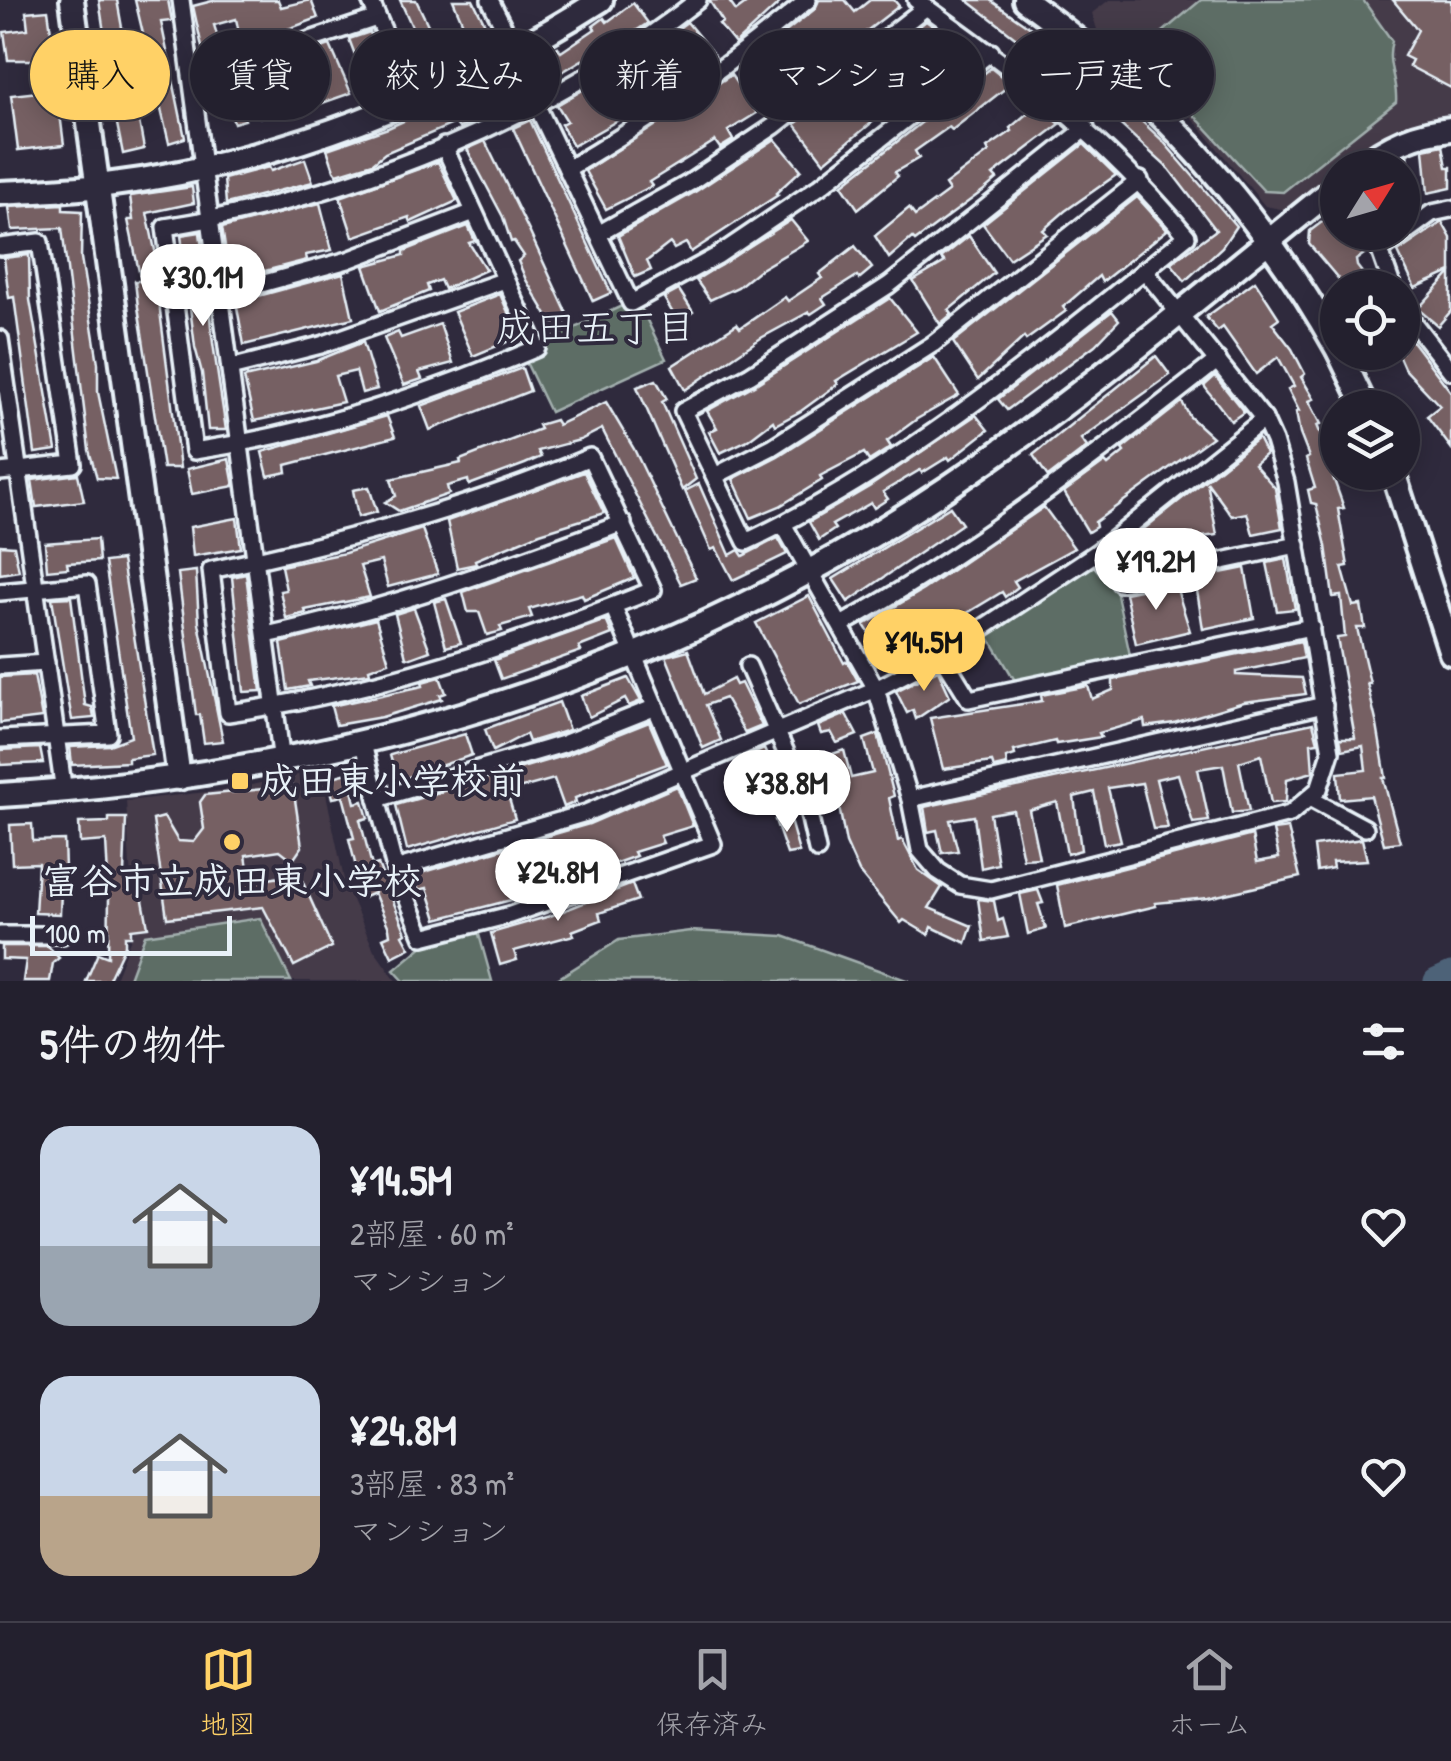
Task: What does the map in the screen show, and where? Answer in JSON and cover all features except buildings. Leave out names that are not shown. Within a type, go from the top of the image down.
[{"type":"street","points":[[72,0],[180,778]]},
{"type":"street","points":[[190,65],[181,3],[198,0]]},
{"type":"street","points":[[370,0],[382,30]]},
{"type":"street","points":[[490,0],[506,30]]},
{"type":"street","points":[[550,30],[600,0]]},
{"type":"street","points":[[560,89],[592,72],[698,0]]},
{"type":"street","points":[[566,169],[651,120],[731,64],[808,0]]},
{"type":"street","points":[[1025,0],[1098,56],[1174,125],[1269,240],[1320,322]]},
{"type":"street","points":[[598,234],[689,183],[774,126],[921,4],[991,52],[1086,128],[1140,180],[1186,236],[974,402],[784,524],[746,542],[682,411],[750,375],[889,285],[1086,128]]},
{"type":"street","points":[[330,33],[377,18]]},
{"type":"street","points":[[543,120],[631,303],[717,256],[819,187],[991,52]]},
{"type":"street","points":[[197,120],[282,762]]},
{"type":"street","points":[[0,193],[97,187],[203,166],[358,120]]},
{"type":"street","points":[[444,146],[538,348],[394,404],[240,444],[194,451],[165,227],[326,192],[444,146],[498,120]]},
{"type":"street","points":[[1385,150],[1426,131],[1451,129]]},
{"type":"street","points":[[714,476],[772,447],[934,344],[1140,180]]},
{"type":"street","points":[[0,795],[64,792],[180,778],[363,744],[492,707],[634,656],[724,617],[811,572],[1008,446],[1320,202]]},
{"type":"street","points":[[1387,270],[1380,251],[1432,213],[1451,209]]},
{"type":"street","points":[[221,295],[348,260],[474,212]]},
{"type":"street","points":[[0,247],[40,242],[73,464],[0,472]]},
{"type":"street","points":[[784,524],[876,689],[910,799],[920,850],[960,884],[991,890],[1275,820],[1311,798],[1320,789],[1331,752],[1286,482],[1264,419],[1144,270]]},
{"type":"street","points":[[230,368],[321,345],[505,280]]},
{"type":"street","points":[[1420,333],[1451,371]]},
{"type":"street","points":[[0,339],[4,396],[20,471],[64,792]]},
{"type":"street","points":[[1437,356],[1451,341]]},
{"type":"street","points":[[841,625],[963,554],[1218,360]]},
{"type":"street","points":[[394,869],[568,819],[684,774],[876,689],[942,655],[1096,553],[1264,419]]},
{"type":"street","points":[[590,456],[623,522],[653,590],[540,635],[376,686],[228,713],[211,570],[342,542],[430,516],[520,486],[590,456]]},
{"type":"street","points":[[1399,490],[1451,652]]},
{"type":"street","points":[[266,636],[361,615],[452,587],[623,522]]},
{"type":"street","points":[[1096,553],[1120,583],[1298,545]]},
{"type":"street","points":[[0,592],[87,584],[108,734],[0,740]]},
{"type":"street","points":[[363,744],[394,869],[423,937],[510,915],[714,844],[613,606]]},
{"type":"street","points":[[942,655],[970,699],[1312,627]]},
{"type":"street","points":[[0,666],[46,663]]},
{"type":"street","points":[[748,666],[805,796],[817,850]]},
{"type":"street","points":[[910,799],[1324,705]]},
{"type":"street","points":[[376,799],[562,744],[656,706]]},
{"type":"street","points":[[1311,798],[1366,828]]},
{"type":"street","points":[[0,935],[62,935]]},
{"type":"shaded area","points":[[1109,0],[1451,0],[1451,117],[1419,122],[1365,150],[1320,150],[1320,184],[1286,210],[1265,206],[1194,120],[1214,120],[1214,30],[1097,30],[1092,13]]},
{"type":"shaded area","name":"富谷市立成田東小学校","points":[[321,770],[345,884],[374,950],[396,981],[114,981],[134,930],[126,801],[233,789]]},
{"type":"green space","points":[[1201,0],[1363,0],[1392,41],[1390,57],[1396,102],[1336,150],[1320,150],[1320,163],[1283,192],[1264,191],[1199,120],[1214,120],[1214,30],[1165,30]]},
{"type":"green space","points":[[624,305],[628,313],[640,306],[666,359],[550,412],[525,360],[545,350],[542,343]]},
{"type":"green space","points":[[1090,564],[1098,565],[1116,590],[1131,660],[1017,684],[987,634]]},
{"type":"green space","points":[[260,918],[291,981],[128,981],[145,935]]},
{"type":"green space","points":[[478,931],[492,981],[404,981],[394,970],[424,945]]},
{"type":"green space","points":[[690,931],[783,936],[909,981],[554,981],[619,940]]},
{"type":"waterway","points":[[1436,981],[1451,974]]},
{"type":"place","name":"成田東小学校前","points":[[240,781]]},
{"type":"place","name":"富谷市立成田東小学校","points":[[232,842]]},
{"type":"district","name":"成田五丁目","points":[[596,327]]}]
